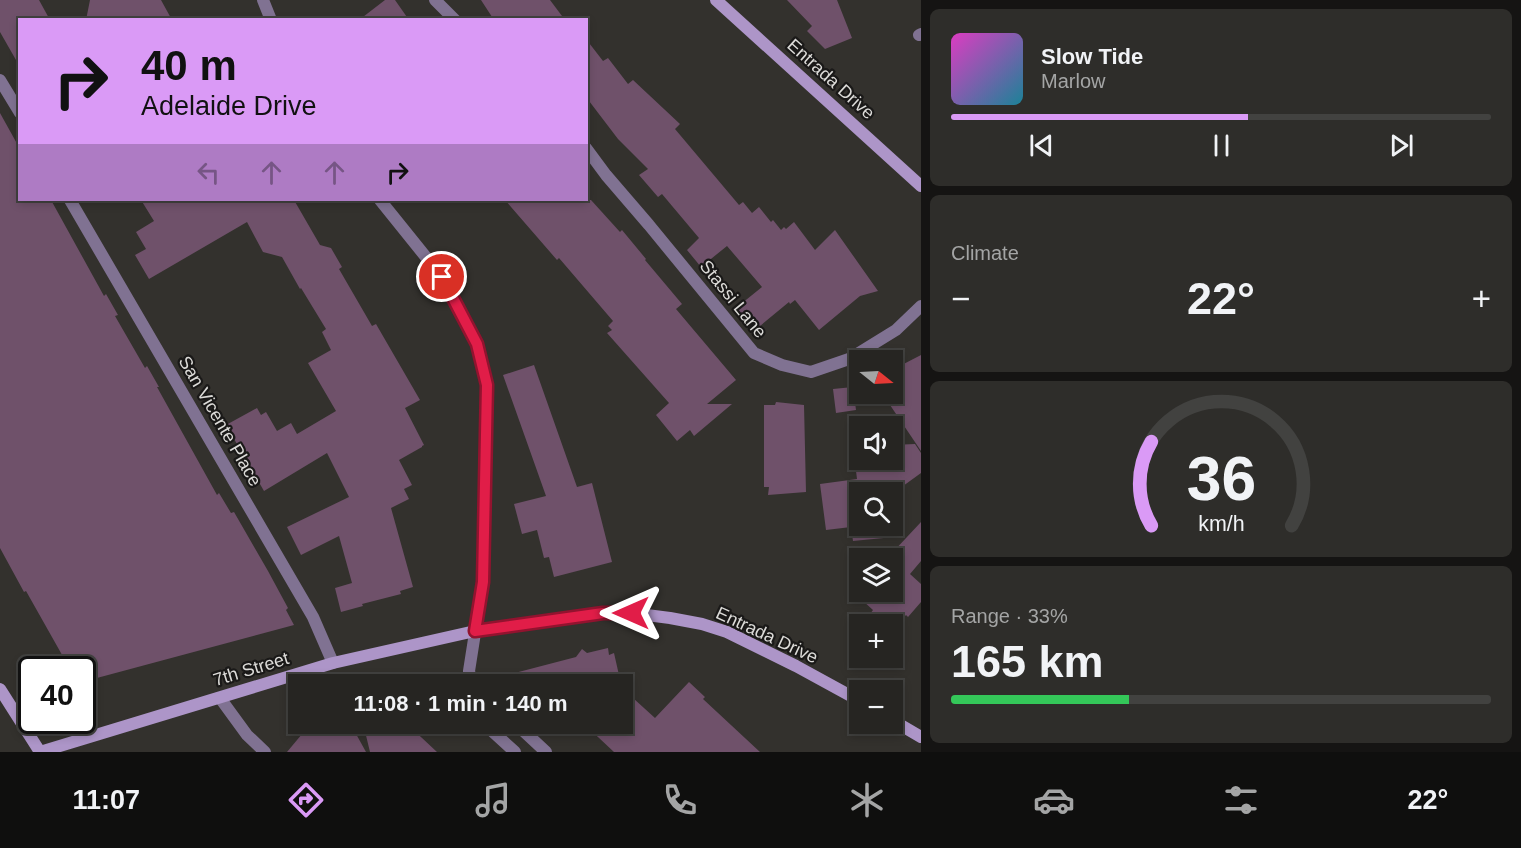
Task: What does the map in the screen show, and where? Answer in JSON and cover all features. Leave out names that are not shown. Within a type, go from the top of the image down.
[{"type":"street","points":[[263,0],[270,18]]},
{"type":"street","points":[[435,0],[453,18]]},
{"type":"street","name":"Entrada Drive","points":[[716,0],[921,186]]},
{"type":"street","points":[[0,80],[18,110]]},
{"type":"street","name":"Stassi Lane","points":[[588,151],[606,176],[754,353],[782,365],[811,372],[849,359],[896,330],[921,306]]},
{"type":"street","name":"San Vicente Place","points":[[71,201],[313,617],[333,663]]},
{"type":"street","points":[[381,201],[442,277],[477,344],[487,385],[483,582],[470,674]]},
{"type":"street","name":"Entrada Drive","points":[[475,631],[603,613],[631,613],[702,624],[727,632],[762,648],[849,695]]},
{"type":"street","name":"7th Street","points":[[40,752],[333,663],[475,631]]},
{"type":"street","points":[[0,689],[40,752]]},
{"type":"street","points":[[220,698],[247,735],[265,752]]},
{"type":"street","points":[[903,726],[921,737]]},
{"type":"street","points":[[495,734],[515,752]]},
{"type":"street","points":[[527,734],[546,752]]},
{"type":"building","points":[[0,0],[39,0],[49,18],[18,18],[18,64],[0,32]]},
{"type":"building","points":[[90,0],[161,0],[171,18],[86,18]]},
{"type":"building","points":[[385,0],[395,0],[408,18],[362,18]]},
{"type":"building","points":[[481,0],[550,0],[564,18],[493,18]]},
{"type":"building","points":[[787,0],[837,0],[852,38],[825,49],[807,31],[812,26]]},
{"type":"building","points":[[588,42],[603,61],[608,58],[628,84],[633,80],[680,124],[675,129],[739,205],[743,202],[752,213],[759,207],[781,230],[794,222],[815,250],[835,230],[878,291],[860,296],[819,330],[795,300],[790,304],[789,302],[754,331],[736,308],[762,287],[727,246],[701,267],[687,250],[699,238],[662,194],[658,197],[639,175],[648,169],[618,139],[588,100]]},
{"type":"building","points":[[0,113],[18,145],[18,201],[52,201],[104,296],[106,294],[118,315],[115,316],[145,368],[147,366],[159,387],[157,387],[217,495],[219,493],[231,513],[234,512],[268,571],[288,608],[286,610],[294,625],[96,678],[96,656],[63,656],[26,591],[24,592],[0,548]]},
{"type":"building","points":[[591,200],[620,232],[622,230],[646,259],[682,304],[676,309],[736,380],[707,404],[732,404],[694,436],[690,430],[677,441],[656,415],[669,403],[607,333],[612,330],[608,326],[613,321],[559,258],[557,260],[506,201]]},
{"type":"building","points":[[142,201],[295,201],[320,245],[331,248],[342,267],[339,269],[372,326],[376,324],[420,400],[405,408],[424,445],[399,460],[412,485],[404,489],[409,499],[391,508],[413,587],[400,591],[401,594],[341,612],[335,588],[352,583],[339,536],[301,555],[287,527],[349,497],[327,453],[264,491],[226,425],[257,408],[261,415],[266,412],[277,431],[291,423],[297,434],[336,411],[308,363],[331,350],[322,332],[326,329],[282,257],[263,252],[247,222],[149,279],[135,255],[146,249],[136,232],[154,221]]},
{"type":"building","points":[[921,355],[921,451],[903,424],[903,416],[897,416],[890,405],[903,404],[903,364]]},
{"type":"building","points":[[534,365],[577,487],[592,483],[612,562],[554,577],[549,557],[544,558],[537,530],[522,534],[514,504],[546,496],[503,375]]},
{"type":"building","points":[[849,387],[849,404],[855,404],[856,410],[836,413],[833,389]]},
{"type":"building","points":[[776,402],[804,405],[806,492],[768,495],[769,487],[764,487],[764,405],[775,405]]},
{"type":"building","points":[[915,444],[921,453],[921,473],[903,486],[903,482],[849,482],[849,527],[826,530],[820,484],[857,479],[856,470],[903,470],[903,445]]},
{"type":"building","points":[[921,522],[921,561],[910,574],[921,584],[921,602],[908,617],[906,615],[903,618],[903,614],[870,614],[873,610],[864,602],[903,602],[903,548],[897,548]]},
{"type":"building","points":[[852,536],[894,537],[853,541]]},
{"type":"building","points":[[608,648],[609,655],[614,653],[619,674],[511,674],[576,657],[582,649],[587,653]]},
{"type":"building","points":[[689,682],[705,697],[703,699],[760,752],[614,752],[595,734],[633,734],[633,698],[655,718]]},
{"type":"building","points":[[302,734],[356,734],[366,752],[287,752]]},
{"type":"building","points":[[366,734],[418,734],[437,752],[370,752]]},
{"type":"route","points":[[442,277],[477,344],[487,385],[483,582],[475,631],[603,613],[631,613]]}]
